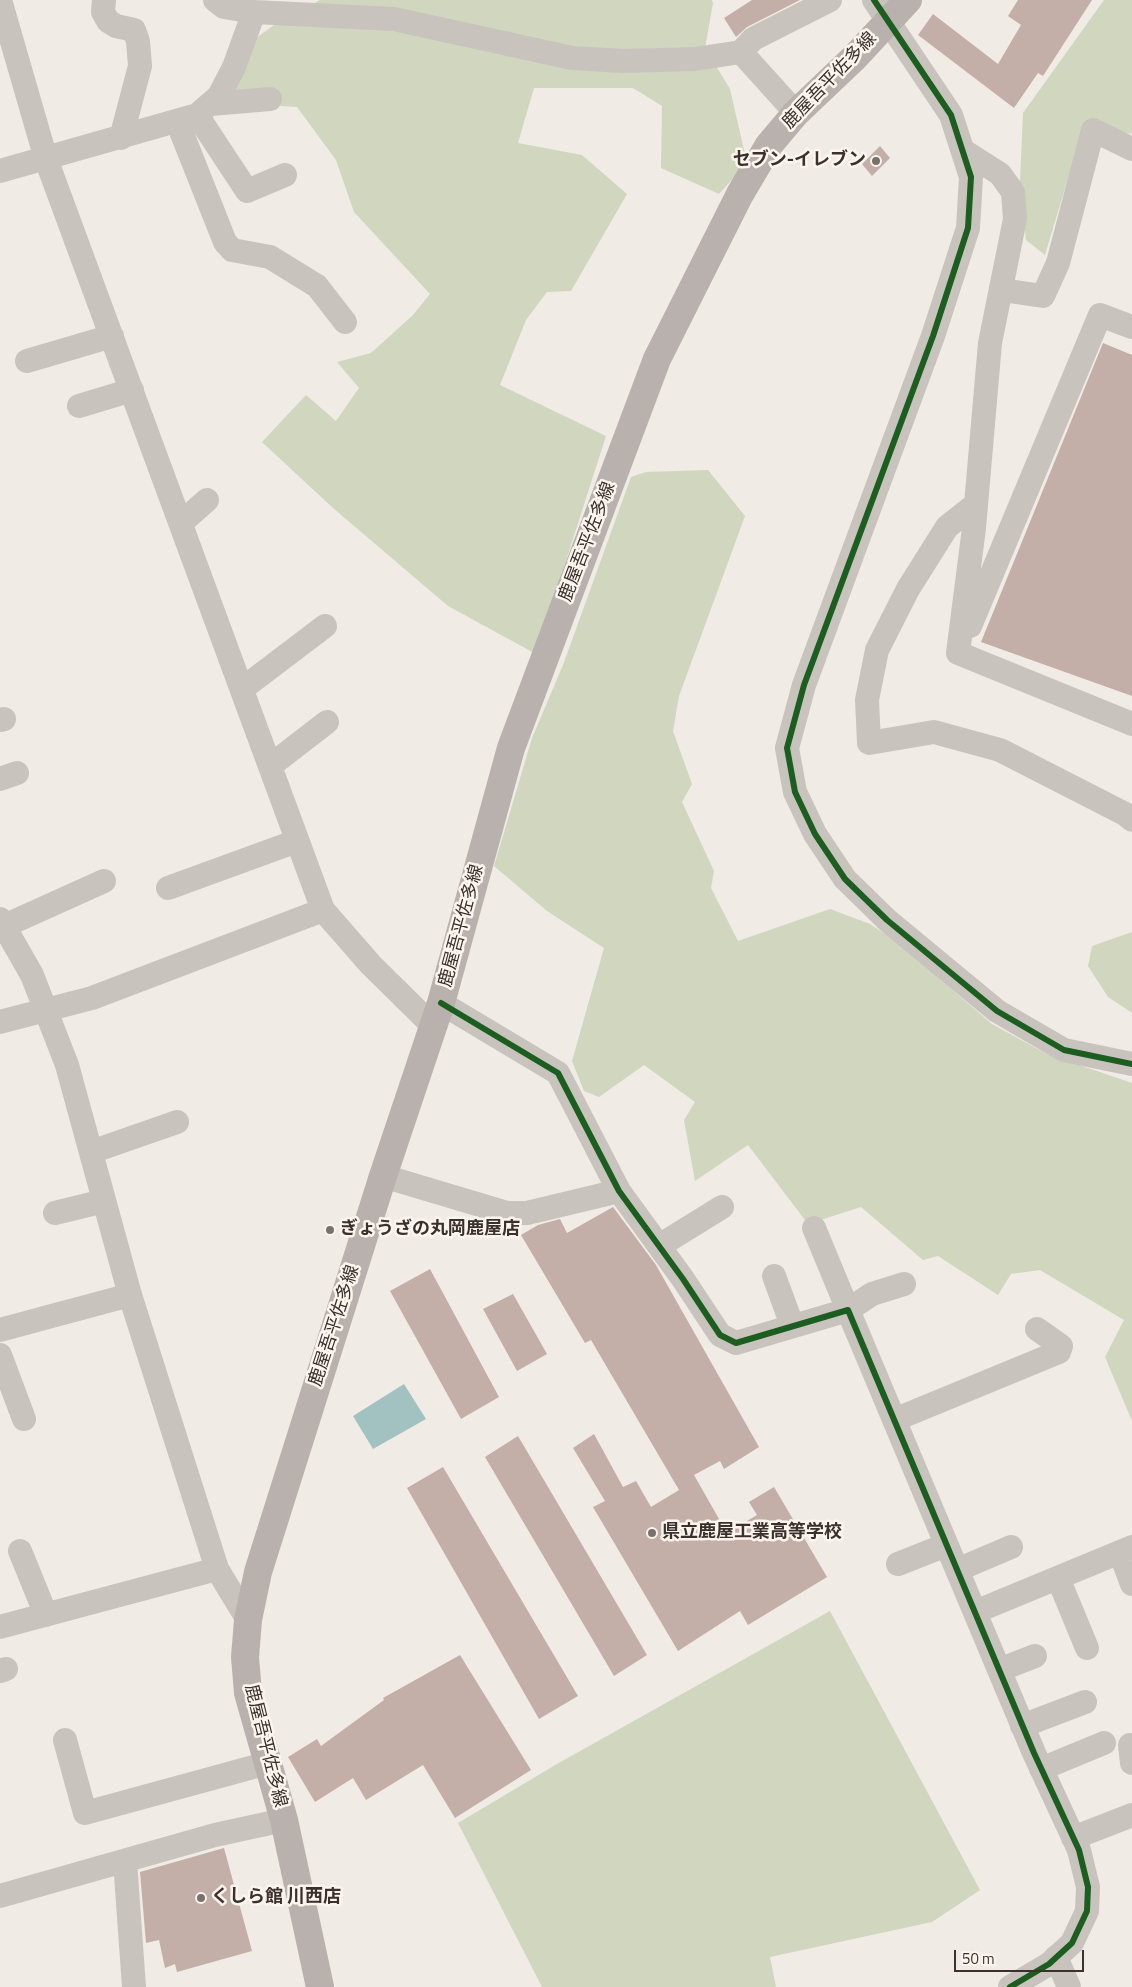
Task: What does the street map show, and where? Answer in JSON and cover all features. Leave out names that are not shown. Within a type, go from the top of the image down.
[{"type":"main road","name":"鹿屋吾平佐多線","points":[[320,1987],[284,1820],[248,1693],[245,1657],[248,1620],[258,1572],[437,1014],[511,748],[657,359],[740,194],[769,145],[796,113],[855,57],[881,10],[908,0]]},
{"type":"street","points":[[0,0],[46,160],[323,910],[370,966],[437,1014],[558,1073],[619,1191],[720,1335],[736,1343],[848,1310],[872,1294],[904,1284]]},
{"type":"street","points":[[104,0],[103,12],[108,21],[116,26],[134,30],[138,41],[140,66],[121,138]]},
{"type":"street","points":[[215,0],[224,7],[254,12],[394,19],[572,58],[624,62],[695,59],[741,52],[753,39],[830,0]]},
{"type":"street","points":[[881,10],[951,115],[971,178],[968,228],[933,336],[804,685],[787,748],[795,792],[815,834],[845,878],[888,920],[997,1011],[1064,1050],[1132,1064]]},
{"type":"street","points":[[195,114],[220,96],[234,67],[254,12]]},
{"type":"street","points":[[741,52],[796,113]]},
{"type":"street","points":[[0,171],[46,160],[195,114],[270,99]]},
{"type":"street","points":[[195,114],[247,191],[285,175]]},
{"type":"street","points":[[195,114],[224,242],[232,250],[270,257],[317,286],[345,322]]},
{"type":"street","points":[[1002,290],[1043,296],[1058,263],[1093,130],[1132,149]]},
{"type":"street","points":[[958,652],[976,504],[990,343],[1015,219],[1014,192],[1000,174],[964,151]]},
{"type":"street","points":[[958,652],[1100,315],[1132,327]]},
{"type":"street","points":[[27,361],[112,336]]},
{"type":"street","points":[[79,406],[132,390]]},
{"type":"street","points":[[181,523],[207,500]]},
{"type":"street","points":[[976,504],[947,527],[908,589],[877,650],[867,700],[869,743],[934,732],[1000,750],[1126,814],[1132,820]]},
{"type":"street","points":[[242,689],[325,626]]},
{"type":"street","points":[[958,652],[1132,724]]},
{"type":"street","points":[[270,766],[327,722]]},
{"type":"street","points":[[168,888],[298,841]]},
{"type":"street","points":[[104,881],[2,923],[32,975],[66,1065],[130,1295],[217,1569],[248,1620]]},
{"type":"street","points":[[0,1022],[92,998],[323,910]]},
{"type":"street","points":[[91,1152],[177,1122]]},
{"type":"street","points":[[384,1176],[507,1213],[527,1213],[619,1191]]},
{"type":"street","points":[[55,1213],[104,1201]]},
{"type":"street","points":[[659,1246],[722,1207]]},
{"type":"street","points":[[814,1228],[1022,1726],[1079,1850],[1088,1887],[1087,1911],[1072,1943],[1056,1957],[1010,1987]]},
{"type":"street","points":[[774,1276],[792,1325]]},
{"type":"street","points":[[0,1330],[130,1295]]},
{"type":"street","points":[[894,1420],[1059,1352],[1061,1346],[1037,1329]]},
{"type":"street","points":[[0,1355],[24,1419]]},
{"type":"street","points":[[898,1564],[946,1545]]},
{"type":"street","points":[[957,1570],[1012,1547]]},
{"type":"street","points":[[975,1612],[1126,1550],[1132,1584]]},
{"type":"street","points":[[20,1551],[46,1615]]},
{"type":"street","points":[[0,1627],[217,1569]]},
{"type":"street","points":[[1058,1578],[1087,1648]]},
{"type":"street","points":[[999,1670],[1035,1656]]},
{"type":"street","points":[[1022,1726],[1085,1702]]},
{"type":"street","points":[[65,1740],[85,1814],[268,1763]]},
{"type":"street","points":[[1041,1769],[1104,1743]]},
{"type":"street","points":[[0,1896],[215,1835],[284,1820]]},
{"type":"street","points":[[1073,1838],[1129,1823]]},
{"type":"street","points":[[125,1861],[134,1987]]},
{"type":"street","points":[[1056,1957],[1069,1987]]},
{"type":"green space","points":[[320,0],[712,0],[713,3],[705,48],[730,89],[747,163],[719,194],[661,168],[662,106],[633,88],[534,88],[518,143],[582,155],[627,194],[571,291],[547,292],[526,320],[500,385],[606,436],[536,654],[448,606],[333,508],[262,442],[306,395],[336,421],[359,388],[337,362],[371,353],[413,315],[430,294],[354,212],[336,160],[297,107],[229,103],[252,41],[274,25]]},
{"type":"green space","points":[[1104,0],[1132,0],[1132,134],[1096,127],[1069,175],[1045,255],[1026,240],[1020,182],[1023,113]]},
{"type":"green space","points":[[708,470],[745,516],[679,696],[673,731],[692,784],[682,802],[714,871],[711,888],[738,941],[830,909],[870,924],[896,941],[992,1024],[1047,1054],[1132,1083],[1132,1421],[1105,1357],[1124,1320],[1040,1270],[1011,1274],[998,1295],[938,1256],[923,1260],[861,1207],[808,1224],[748,1145],[695,1181],[684,1120],[695,1102],[644,1065],[599,1097],[584,1091],[572,1061],[604,948],[547,911],[494,866],[532,738],[563,665],[631,477],[646,472]]},
{"type":"green space","points":[[1132,932],[1132,1013],[1108,997],[1088,966],[1092,946]]},
{"type":"green space","points":[[830,1611],[980,1890],[932,1922],[770,1957],[776,1987],[542,1987],[458,1823],[557,1764]]},
{"type":"water","points":[[404,1384],[426,1419],[373,1449],[353,1416]]},
{"type":"building","points":[[752,0],[800,0],[747,27],[736,37],[724,18]]},
{"type":"building","points":[[1018,0],[1092,0],[1043,76],[1038,73],[1014,108],[918,35],[933,14],[998,64],[1021,25],[1008,16]]},
{"type":"building","name":"セブン-イレブン","points":[[880,146],[890,158],[872,176],[862,164]]},
{"type":"building","points":[[1103,343],[1132,355],[1132,696],[981,642]]},
{"type":"building","points":[[613,1207],[656,1265],[759,1447],[724,1469],[720,1461],[694,1475],[727,1533],[757,1515],[749,1502],[774,1487],[827,1577],[748,1625],[740,1611],[678,1651],[593,1507],[605,1501],[573,1448],[594,1434],[623,1487],[636,1481],[651,1507],[679,1490],[591,1340],[585,1343],[521,1235],[538,1225],[560,1219],[567,1233]]},
{"type":"building","points":[[430,1269],[499,1397],[461,1419],[390,1291]]},
{"type":"building","points":[[513,1294],[547,1354],[517,1371],[483,1309]]},
{"type":"building","points":[[518,1436],[647,1655],[614,1676],[485,1457]]},
{"type":"building","points":[[443,1467],[578,1696],[539,1719],[407,1488]]},
{"type":"building","points":[[460,1655],[531,1770],[455,1818],[423,1765],[366,1800],[353,1778],[315,1802],[288,1757],[317,1739],[321,1746],[384,1700],[383,1698]]},
{"type":"building","points":[[224,1848],[252,1951],[177,1972],[175,1964],[165,1968],[159,1940],[146,1943],[140,1872]]},
{"type":"cycle path","points":[[874,0],[951,115],[971,177],[968,228],[933,336],[804,685],[787,748],[795,792],[815,834],[845,879],[887,920],[997,1011],[1064,1050],[1132,1064]]},
{"type":"cycle path","points":[[441,1003],[558,1073],[619,1191],[683,1279],[720,1335],[736,1343],[848,1310],[1034,1753],[1079,1850],[1088,1887],[1087,1911],[1072,1943],[1049,1964],[1010,1987]]},
{"type":"place","name":"セブン-イレブン","points":[[876,161]]},
{"type":"place","name":"ぎょうざの丸岡鹿屋店","points":[[330,1230]]},
{"type":"place","name":"県立鹿屋工業高等学校","points":[[652,1533]]},
{"type":"place","name":"くしら館 川西店","points":[[201,1898]]}]
